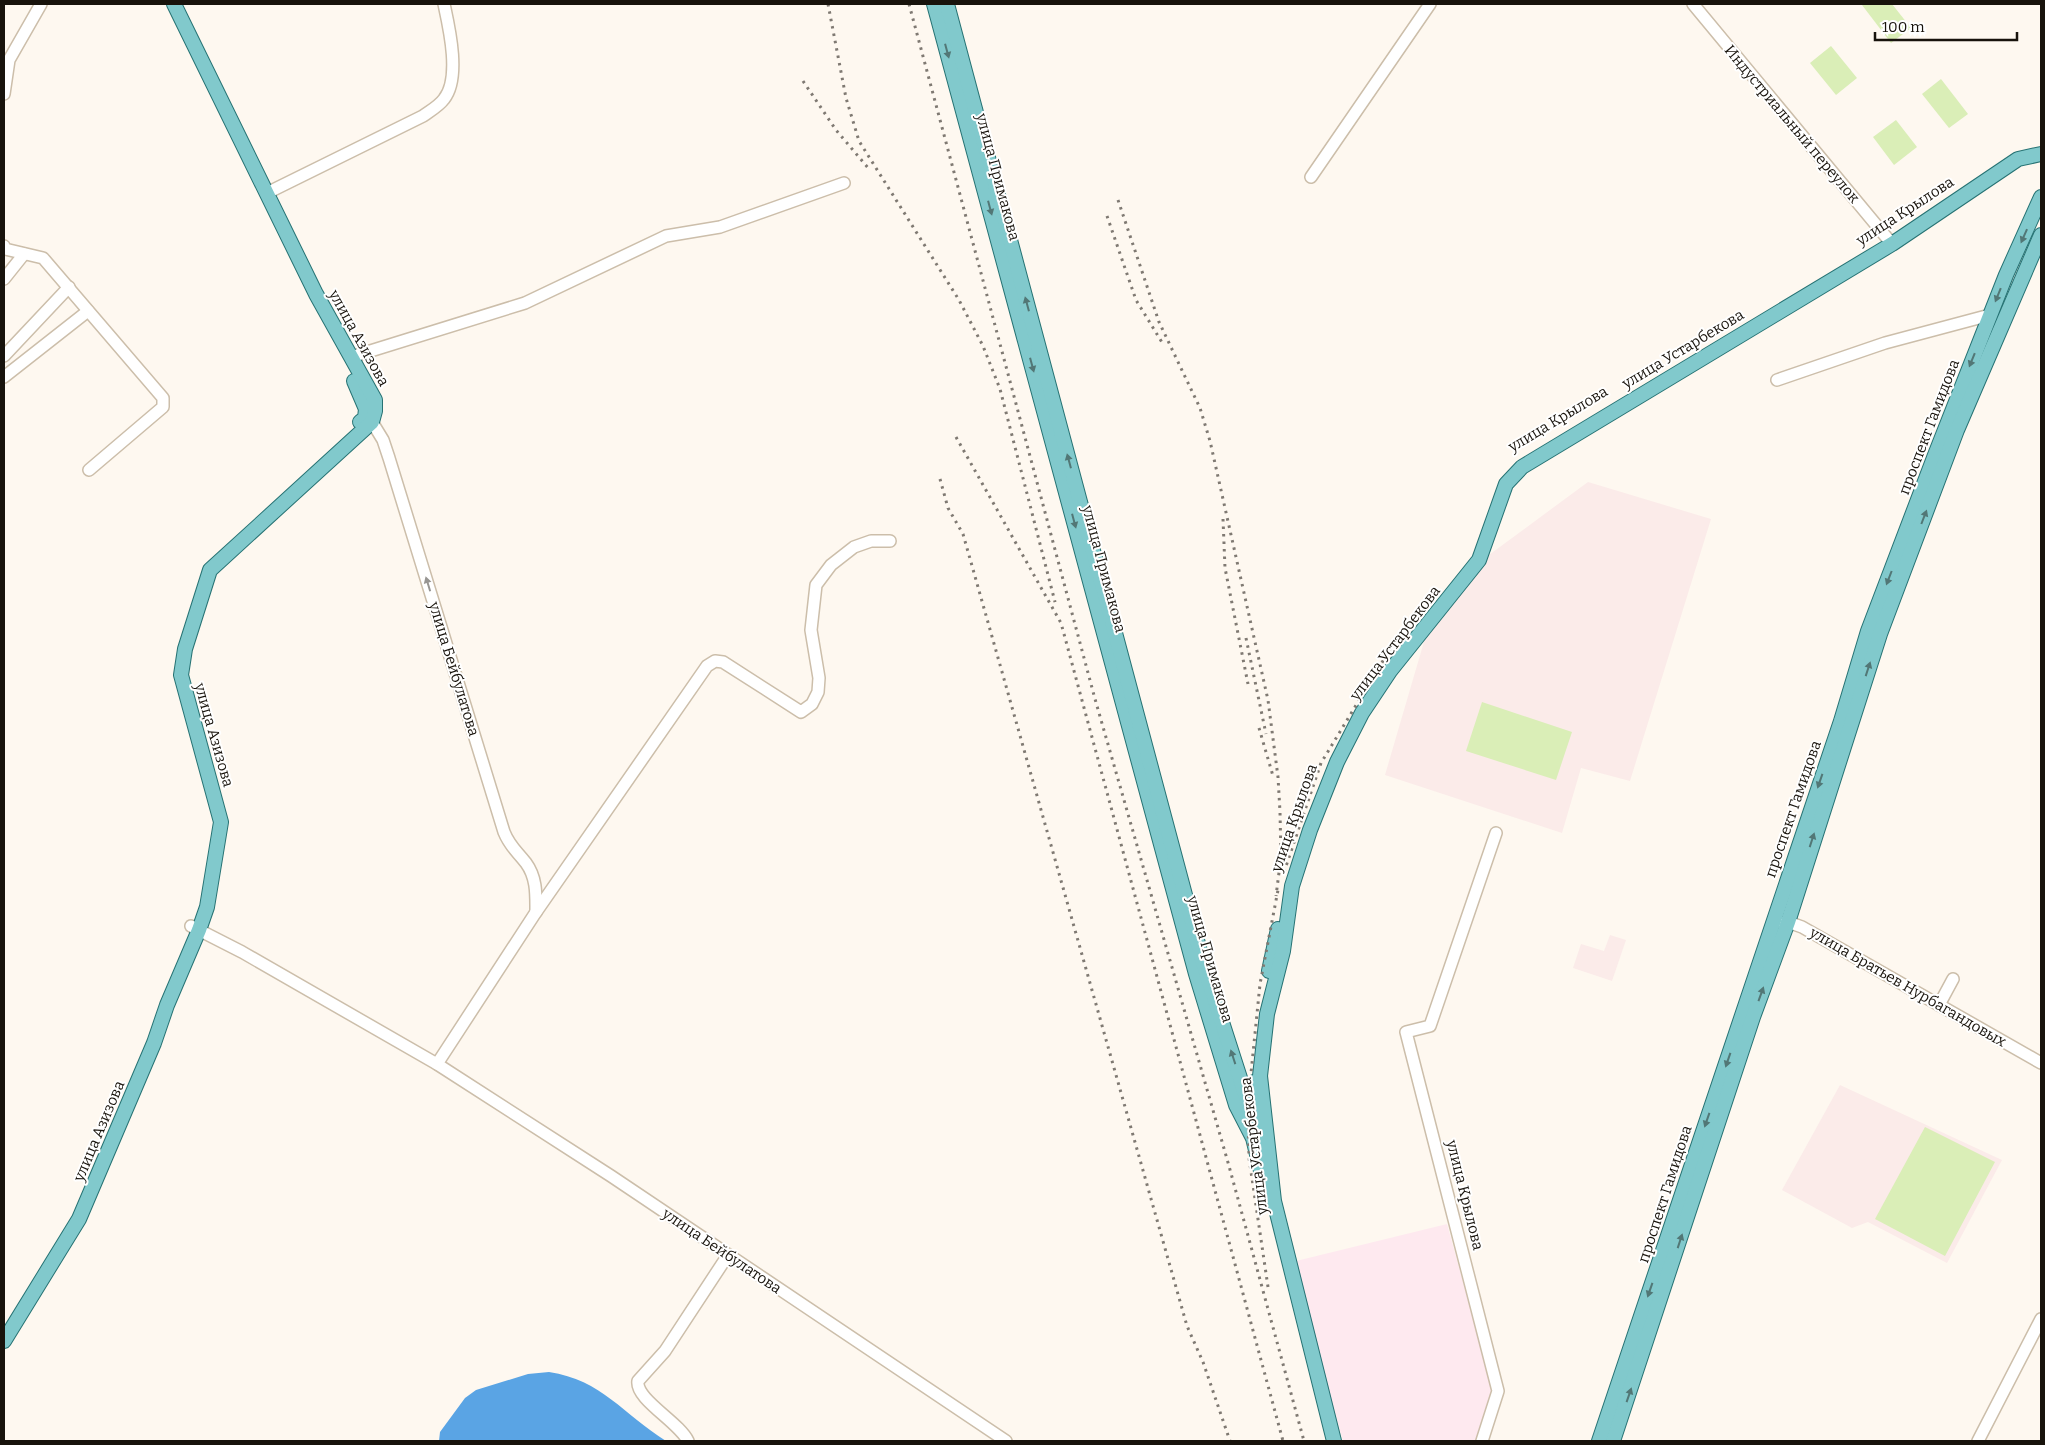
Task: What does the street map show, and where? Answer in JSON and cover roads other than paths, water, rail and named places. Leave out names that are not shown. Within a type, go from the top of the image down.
[{"type":"main road","name":"улица Азизова","points":[[4,1341],[79,1219],[154,1042],[195,928],[198,904],[213,838],[213,815],[175,679],[175,668],[179,644],[206,565],[365,418],[366,409],[361,394],[300,277],[166,4]]},
{"type":"main road","name":"улица Азизова","points":[[4,1325],[73,1215],[123,1100],[155,1013],[195,928],[207,907],[221,822],[181,675],[189,635],[210,570],[372,422],[375,411],[374,400],[316,294],[174,4]]},
{"type":"main road","name":"улица Примакова","points":[[934,4],[1196,974],[1236,1105],[1249,1131]]},
{"type":"main road","name":"улица Примакова","points":[[947,4],[1204,966],[1250,1101]]},
{"type":"main road","name":"улица Крылова","points":[[1249,1131],[1250,1101],[1261,1012],[1273,949],[1288,886],[1318,791],[1358,710],[1401,646],[1448,586],[1469,563],[1495,485],[1510,466],[1891,243],[2018,157],[2041,153]]},
{"type":"main road","name":"проспект Гамидова","points":[[1599,1441],[1772,925],[1868,631],[1990,315],[2041,197]]},
{"type":"main road","name":"проспект Гамидова","points":[[1613,1441],[1753,1017],[1788,922],[1883,626],[1957,430],[2041,235]]},
{"type":"main road","name":"улица Устарбекова","points":[[1334,1441],[1274,1201],[1260,1076],[1267,1014],[1282,951],[1292,886],[1326,787],[1362,713],[1420,631],[1479,560],[1506,484],[1530,462],[1891,243]]},
{"type":"main road","points":[[1250,1101],[1266,1128],[1249,1131],[1324,1441]]},
{"type":"street","points":[[4,94],[9,60],[41,4]]},
{"type":"street","points":[[267,193],[423,116],[444,100],[452,78],[452,42],[444,4]]},
{"type":"street","points":[[1311,177],[1430,4]]},
{"type":"street","name":"Индустриальный переулок","points":[[1692,4],[1891,243]]},
{"type":"street","points":[[350,357],[524,303],[666,236],[720,227],[844,183]]},
{"type":"street","points":[[4,246],[5,249],[43,258],[163,398],[163,407],[89,470]]},
{"type":"street","points":[[4,279],[24,254]]},
{"type":"street","points":[[4,356],[69,287]]},
{"type":"street","points":[[4,377],[88,311]]},
{"type":"street","points":[[1777,380],[1885,343],[1990,315]]},
{"type":"street","name":"улица Бейбулатова","points":[[372,422],[383,440],[390,458],[510,846],[526,863],[534,878],[536,912]]},
{"type":"street","points":[[437,1064],[536,912],[707,666],[715,661],[724,662],[801,712],[812,704],[818,692],[818,678],[811,630],[816,585],[831,564],[854,547],[871,541],[890,540]]},
{"type":"street","name":"улица Крылова","points":[[1482,1441],[1498,1392],[1406,1032],[1430,1026],[1496,833]]},
{"type":"street","points":[[1772,925],[1788,922]]},
{"type":"street","name":"улица Братьев Нурбагандовых","points":[[1788,922],[1802,927],[2041,1063]]},
{"type":"street","name":"улица Бейбулатова","points":[[195,928],[242,952],[437,1064],[611,1176],[1006,1441]]},
{"type":"street","points":[[1940,1005],[1953,979]]},
{"type":"street","points":[[688,1441],[679,1428],[639,1392],[638,1381],[665,1351],[728,1256]]},
{"type":"street","points":[[1978,1441],[2041,1319]]},
{"type":"water","points":[[549,1372],[584,1382],[598,1390],[666,1441],[439,1441],[440,1432],[465,1398],[476,1390],[528,1374]]},
{"type":"railway","points":[[828,4],[846,98],[859,141],[959,300],[983,346],[1000,389],[1055,602]]},
{"type":"railway","points":[[909,4],[1095,699],[1229,1166],[1304,1441]]},
{"type":"railway","points":[[803,81],[836,130],[869,169]]},
{"type":"railway","points":[[1118,200],[1159,322],[1200,408],[1210,441],[1268,700],[1278,777],[1280,812],[1281,857],[1276,896]]},
{"type":"railway","points":[[1107,216],[1136,300],[1163,344]]},
{"type":"railway","points":[[956,437],[1061,623],[1283,1441]]},
{"type":"railway","points":[[940,479],[948,508],[963,534],[1187,1326],[1203,1362],[1230,1441]]},
{"type":"railway","points":[[1223,519],[1225,568],[1248,684]]},
{"type":"railway","points":[[1246,638],[1266,734]]},
{"type":"railway","points":[[1284,872],[1321,763],[1392,646]]},
{"type":"railway","points":[[1259,728],[1273,776]]},
{"type":"railway","points":[[1268,1287],[1249,1158],[1248,1103],[1260,984],[1278,890]]}]
